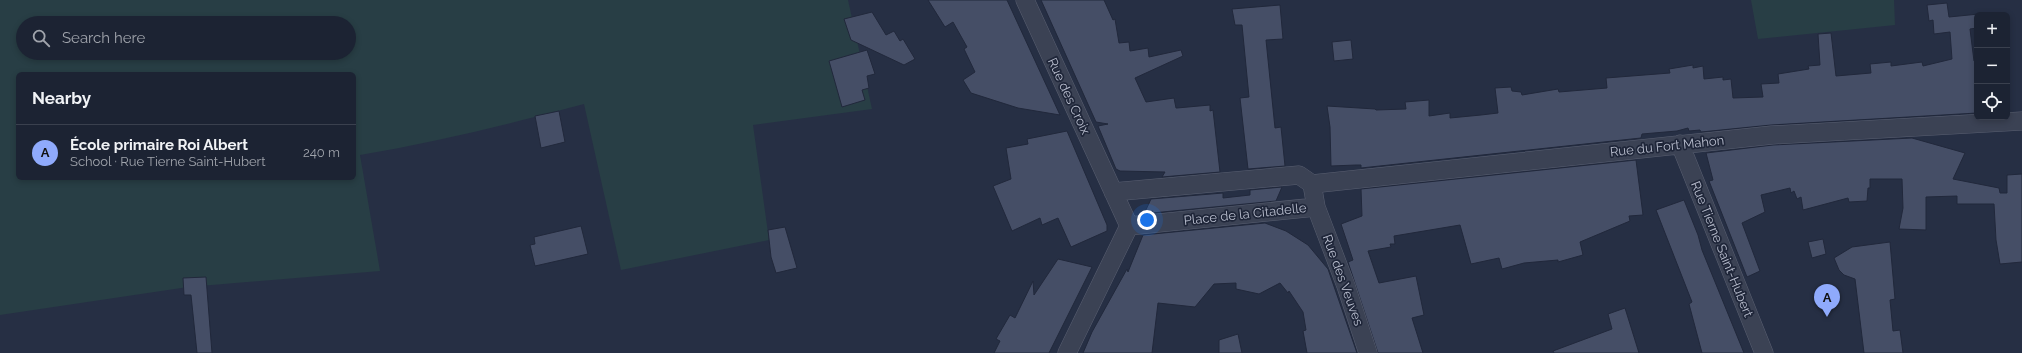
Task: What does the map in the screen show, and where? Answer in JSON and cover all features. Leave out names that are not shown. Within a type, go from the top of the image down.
[{"type":"street","name":"Rue des Croix","points":[[1025,0],[1113,192]]},
{"type":"street","name":"Rue du Fort Mahon","points":[[1312,184],[1772,134],[2022,121]]},
{"type":"street","name":"Rue Tierne Saint-Hubert","points":[[1680,144],[1764,353]]},
{"type":"street","name":"Place de la Citadelle","points":[[1113,192],[1299,175],[1312,184],[1316,207],[1129,226]]},
{"type":"street","points":[[1067,353],[1129,226],[1113,192]]},
{"type":"street","name":"Rue des Veuves","points":[[1316,207],[1346,286],[1368,353]]},
{"type":"shaded area","points":[[0,0],[848,0],[872,109],[753,125],[769,240],[621,270],[584,104],[473,132],[360,155],[380,271],[188,287],[0,315]]},
{"type":"shaded area","points":[[1751,0],[1894,0],[1895,25],[1758,39]]},
{"type":"building","points":[[928,0],[1007,0],[1060,115],[1018,108],[971,93],[963,80],[975,72],[964,49],[967,47],[953,22],[945,27]]},
{"type":"building","points":[[1041,0],[1104,0],[1113,20],[1115,19],[1119,43],[1129,42],[1130,51],[1148,48],[1149,57],[1181,50],[1183,56],[1135,78],[1146,102],[1174,98],[1176,108],[1210,105],[1210,111],[1213,110],[1220,172],[1162,177],[1165,172],[1120,171],[1116,169],[1098,126],[1108,124],[1096,122]]},
{"type":"building","points":[[1947,3],[1949,17],[1974,14],[1974,28],[1970,29],[1974,61],[1974,113],[1771,125],[1701,132],[1700,130],[1689,131],[1688,128],[1677,131],[1642,134],[1641,138],[1361,168],[1361,165],[1331,166],[1330,127],[1327,106],[1376,110],[1406,109],[1405,102],[1429,100],[1429,116],[1450,113],[1450,118],[1481,115],[1498,113],[1495,88],[1511,87],[1512,91],[1521,92],[1522,95],[1558,89],[1559,92],[1607,88],[1606,78],[1670,73],[1669,69],[1693,65],[1693,68],[1703,66],[1704,79],[1723,77],[1723,80],[1731,79],[1733,98],[1763,97],[1761,84],[1779,83],[1778,74],[1809,69],[1808,66],[1820,65],[1818,34],[1831,33],[1836,76],[1871,73],[1870,64],[1891,62],[1891,66],[1922,62],[1923,66],[1952,59],[1950,32],[1934,34],[1933,20],[1929,21],[1927,5]]},
{"type":"building","points":[[1280,5],[1283,39],[1266,40],[1275,128],[1281,127],[1285,166],[1248,169],[1240,98],[1249,97],[1242,25],[1235,25],[1232,9]]},
{"type":"building","points":[[872,12],[886,35],[894,31],[900,41],[903,39],[915,59],[904,65],[851,40],[844,19]]},
{"type":"building","points":[[1351,40],[1353,59],[1334,61],[1332,42]]},
{"type":"building","points":[[867,50],[875,74],[867,76],[869,88],[862,90],[865,100],[842,107],[829,61]]},
{"type":"building","points":[[559,111],[565,142],[541,148],[535,116]]},
{"type":"building","points":[[1067,131],[1107,225],[1107,231],[1071,247],[1058,218],[1042,225],[1040,218],[1012,231],[993,186],[1011,179],[1006,148],[1028,144],[1027,139]]},
{"type":"building","points":[[1912,138],[1965,153],[1953,179],[1999,188],[2000,193],[2007,193],[2007,175],[2022,174],[2022,262],[2000,264],[1996,240],[1994,204],[1957,204],[1957,196],[1926,197],[1926,230],[1899,229],[1903,208],[1902,179],[1870,179],[1870,188],[1868,188],[1867,201],[1849,202],[1848,198],[1803,210],[1801,197],[1797,199],[1794,191],[1791,193],[1790,188],[1761,195],[1765,212],[1742,223],[1760,271],[1747,277],[1709,181],[1713,180],[1706,153],[1773,145]]},
{"type":"building","points":[[1636,160],[1643,215],[1629,216],[1630,221],[1580,242],[1583,255],[1558,262],[1558,260],[1524,263],[1502,269],[1499,258],[1471,264],[1460,225],[1394,236],[1395,244],[1390,244],[1391,247],[1368,251],[1379,283],[1416,276],[1424,315],[1412,318],[1423,353],[1378,353],[1348,262],[1353,260],[1341,224],[1362,216],[1361,189]]},
{"type":"building","points":[[1282,187],[1276,201],[1152,213],[1153,211],[1144,214],[1151,199],[1223,193],[1223,198],[1250,195],[1250,190]]},
{"type":"building","points":[[1684,200],[1698,235],[1702,250],[1744,353],[1702,353],[1689,304],[1692,302],[1656,210]]},
{"type":"building","points":[[1265,223],[1286,231],[1308,245],[1328,269],[1357,353],[1307,353],[1303,331],[1306,330],[1303,312],[1289,291],[1288,293],[1280,283],[1259,294],[1236,289],[1236,283],[1214,284],[1195,307],[1158,303],[1152,353],[1083,353],[1092,332],[1127,269],[1128,272],[1143,235]]},
{"type":"building","points":[[581,226],[588,254],[535,266],[530,245],[535,244],[534,237]]},
{"type":"building","points":[[785,227],[797,268],[776,273],[771,257],[768,230]]},
{"type":"building","points":[[1823,239],[1826,254],[1812,258],[1808,242]]},
{"type":"building","points":[[1890,242],[1895,299],[1890,300],[1893,331],[1900,330],[1903,353],[1864,353],[1855,279],[1844,275],[1839,270],[1834,258],[1852,247]]},
{"type":"building","points":[[1058,259],[1092,267],[1049,353],[994,353],[1000,341],[996,339],[1010,315],[1015,318],[1033,281],[1034,295]]},
{"type":"building","points":[[206,277],[212,353],[197,353],[191,295],[184,295],[183,278]]},
{"type":"building","points":[[1625,308],[1639,353],[1554,353],[1553,351],[1612,329],[1608,314]]},
{"type":"building","points":[[1238,334],[1242,353],[1219,353],[1219,340]]},
{"type":"place","name":"École primaire Roi Albert","points":[[1827,317]]}]
